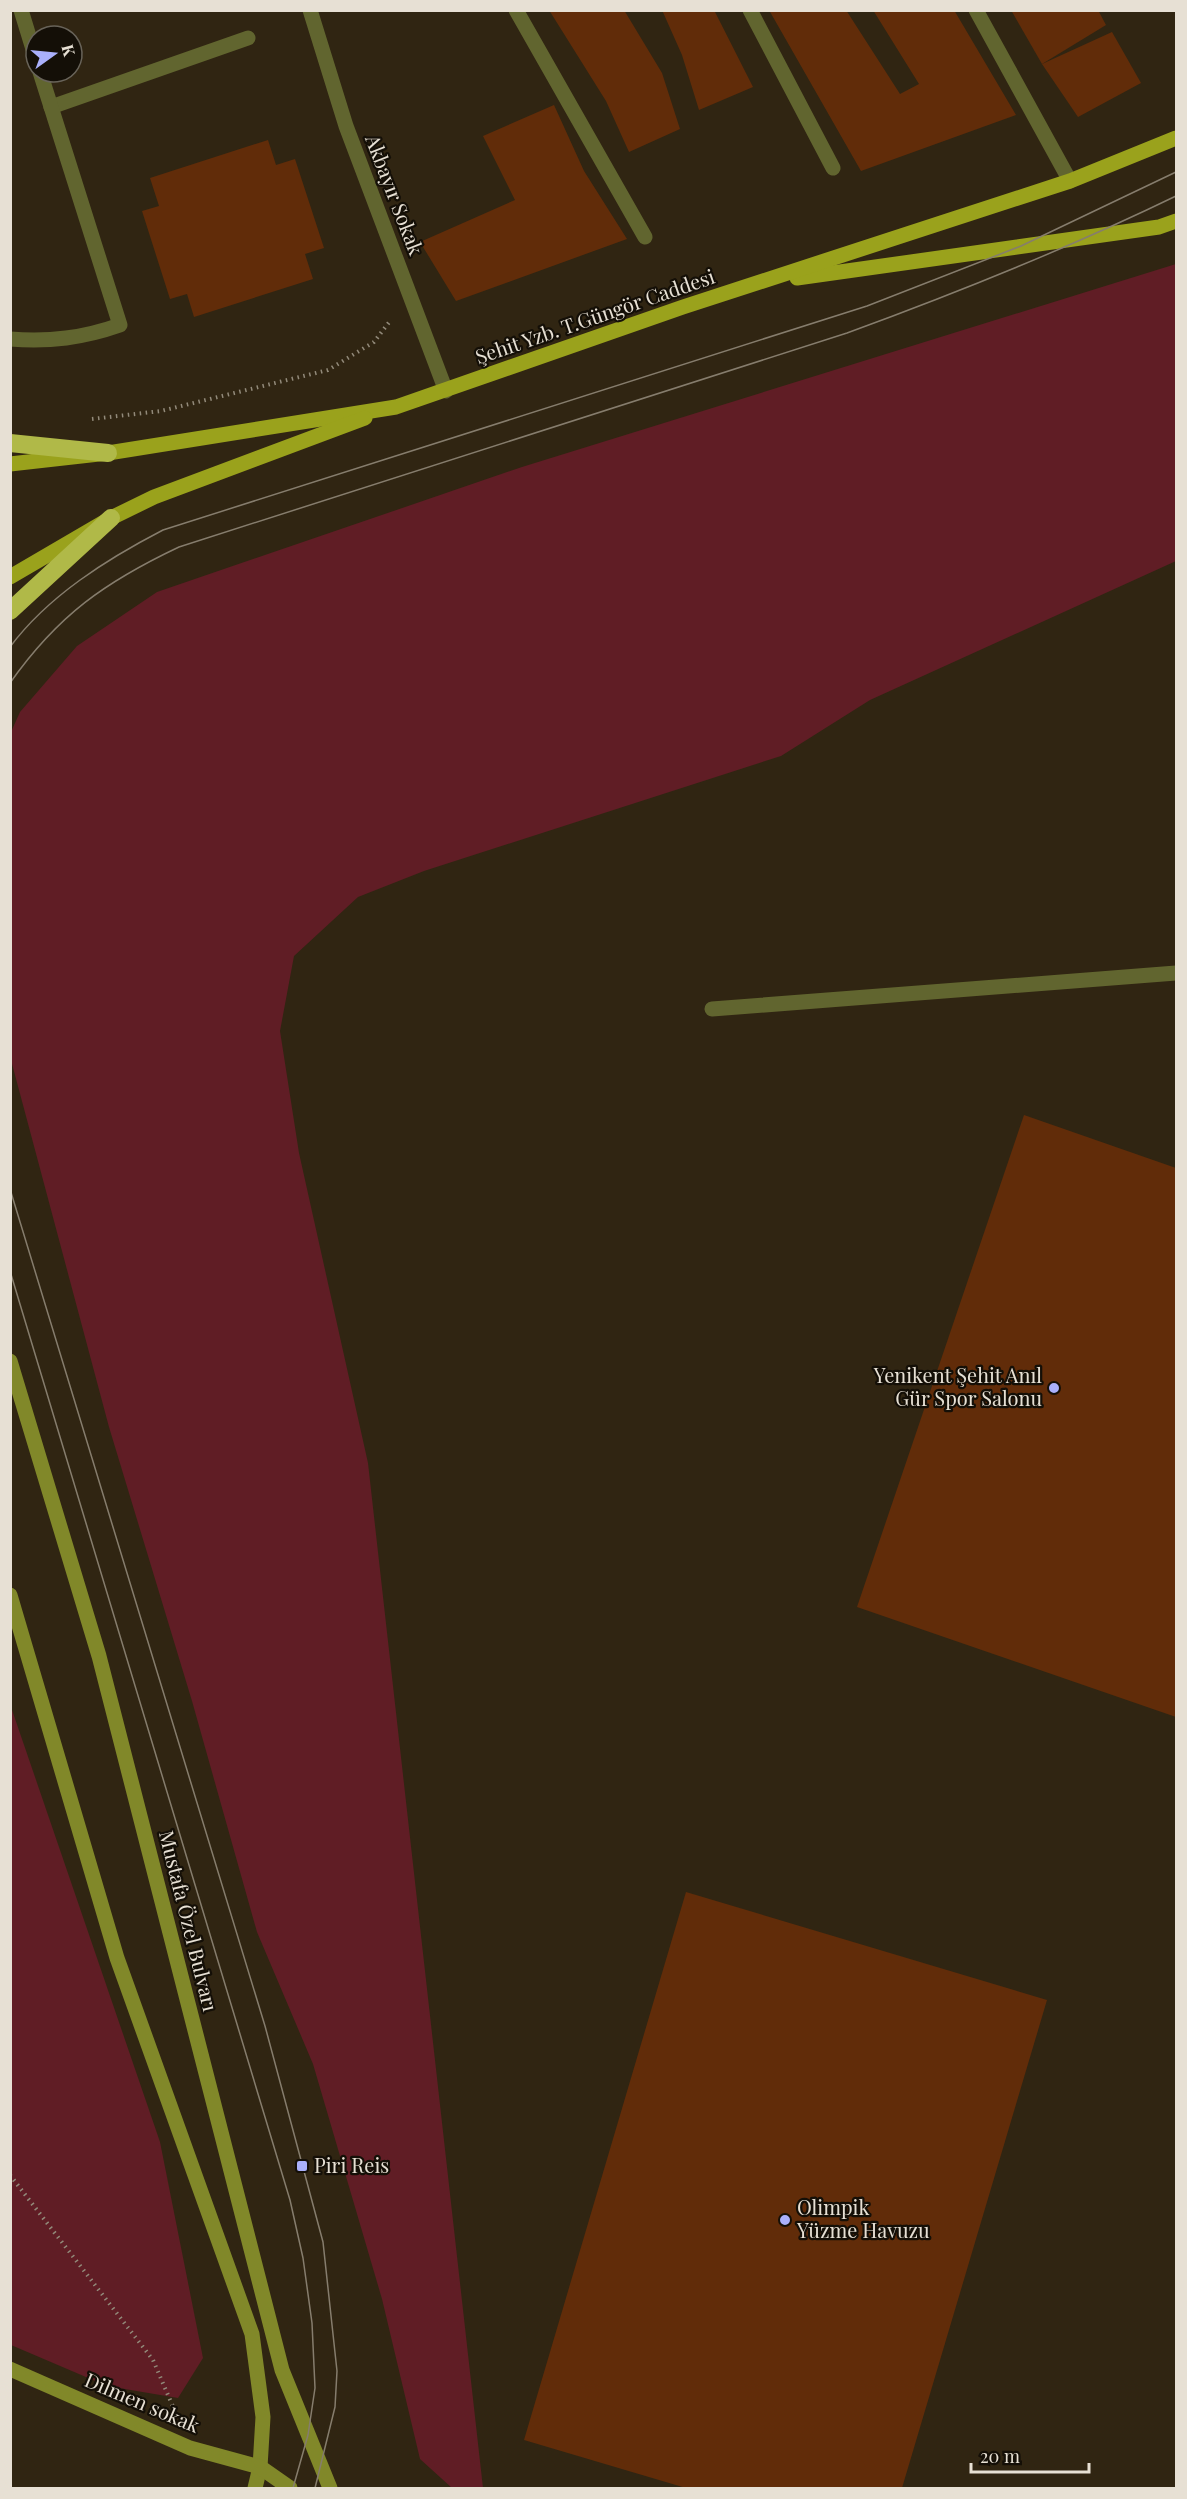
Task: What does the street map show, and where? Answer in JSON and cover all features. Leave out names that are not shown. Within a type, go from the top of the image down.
[{"type":"highway","points":[[10,443],[108,453]]},
{"type":"highway","points":[[10,611],[111,518]]},
{"type":"main road","name":"Şehit Yzb. T.Güngör Caddesi","points":[[10,464],[108,453],[396,407],[756,284],[1070,181],[1176,138]]},
{"type":"main road","points":[[756,284],[1148,228],[1176,221]]},
{"type":"main road","points":[[10,577],[111,518],[154,497],[396,407]]},
{"type":"main road","name":"Mustafa Özel Bulvarı","points":[[10,1361],[99,1656],[282,2370],[330,2488]]},
{"type":"main road","points":[[10,1595],[117,1958],[252,2334],[263,2417],[260,2467],[255,2488]]},
{"type":"main road","name":"Dilmen sokak","points":[[10,2369],[190,2448],[260,2467],[290,2488]]},
{"type":"street","name":"Akbayır Sokak","points":[[310,10],[346,126],[446,391]]},
{"type":"street","points":[[516,10],[645,237]]},
{"type":"street","points":[[750,10],[833,168]]},
{"type":"street","points":[[976,10],[1070,181]]},
{"type":"street","points":[[51,107],[248,38]]},
{"type":"street","points":[[10,339],[41,341],[68,339],[95,334],[120,325],[44,84]]},
{"type":"street","points":[[712,1009],[1176,973]]},
{"type":"path","points":[[87,419],[161,411],[328,370],[374,342],[392,318],[414,308]]},
{"type":"path","points":[[10,2175],[153,2360],[190,2448]]},
{"type":"shaded area","points":[[1176,264],[1176,561],[870,700],[781,756],[424,871],[358,897],[294,956],[280,1031],[299,1153],[368,1463],[483,2488],[452,2488],[420,2459],[382,2299],[313,2064],[257,1932],[192,1701],[109,1427],[11,1060],[11,732],[20,712],[77,646],[157,592],[522,467]]},
{"type":"shaded area","points":[[11,1707],[160,2142],[203,2358],[178,2398],[107,2386],[11,2345]]},
{"type":"building","points":[[549,10],[624,10],[662,73],[680,129],[629,152],[606,101]]},
{"type":"building","points":[[662,10],[714,10],[753,87],[699,110],[682,55]]},
{"type":"building","points":[[769,10],[846,10],[900,94],[919,84],[873,10],[954,10],[1016,115],[861,171]]},
{"type":"building","points":[[1011,10],[1098,10],[1106,25],[1042,64]]},
{"type":"building","points":[[1112,32],[1141,83],[1078,117],[1042,64]]},
{"type":"building","points":[[554,105],[584,171],[627,239],[456,301],[420,242],[515,200],[483,136]]},
{"type":"building","points":[[268,140],[276,165],[295,159],[324,248],[305,254],[313,279],[194,317],[187,294],[170,299],[142,211],[159,206],[150,178]]},
{"type":"building","name":"Yenikent Şehit Anıl Gür Spor Salonu","points":[[1024,1115],[1176,1168],[1176,1717],[857,1607]]},
{"type":"building","name":"Olimpik Yüzme Havuzu","points":[[686,1892],[1047,2000],[902,2488],[686,2488],[524,2440]]},
{"type":"tram line","points":[[10,647],[42,611],[60,595],[100,566],[163,530],[867,306],[1021,246],[1176,172]]},
{"type":"tram line","points":[[10,683],[46,638],[65,619],[128,573],[179,547],[847,333],[1013,269],[1176,196]]},
{"type":"tram line","points":[[10,1189],[265,2026],[323,2242],[337,2371],[335,2407],[315,2488]]},
{"type":"tram line","points":[[10,1271],[290,2200],[303,2258],[312,2323],[315,2388],[308,2435],[293,2488]]},
{"type":"place","name":"Yenikent Şehit Anıl Gür Spor Salonu","points":[[1054,1388]]},
{"type":"place","name":"Piri Reis","points":[[302,2166]]},
{"type":"place","name":"Olimpik Yüzme Havuzu","points":[[785,2220]]}]
